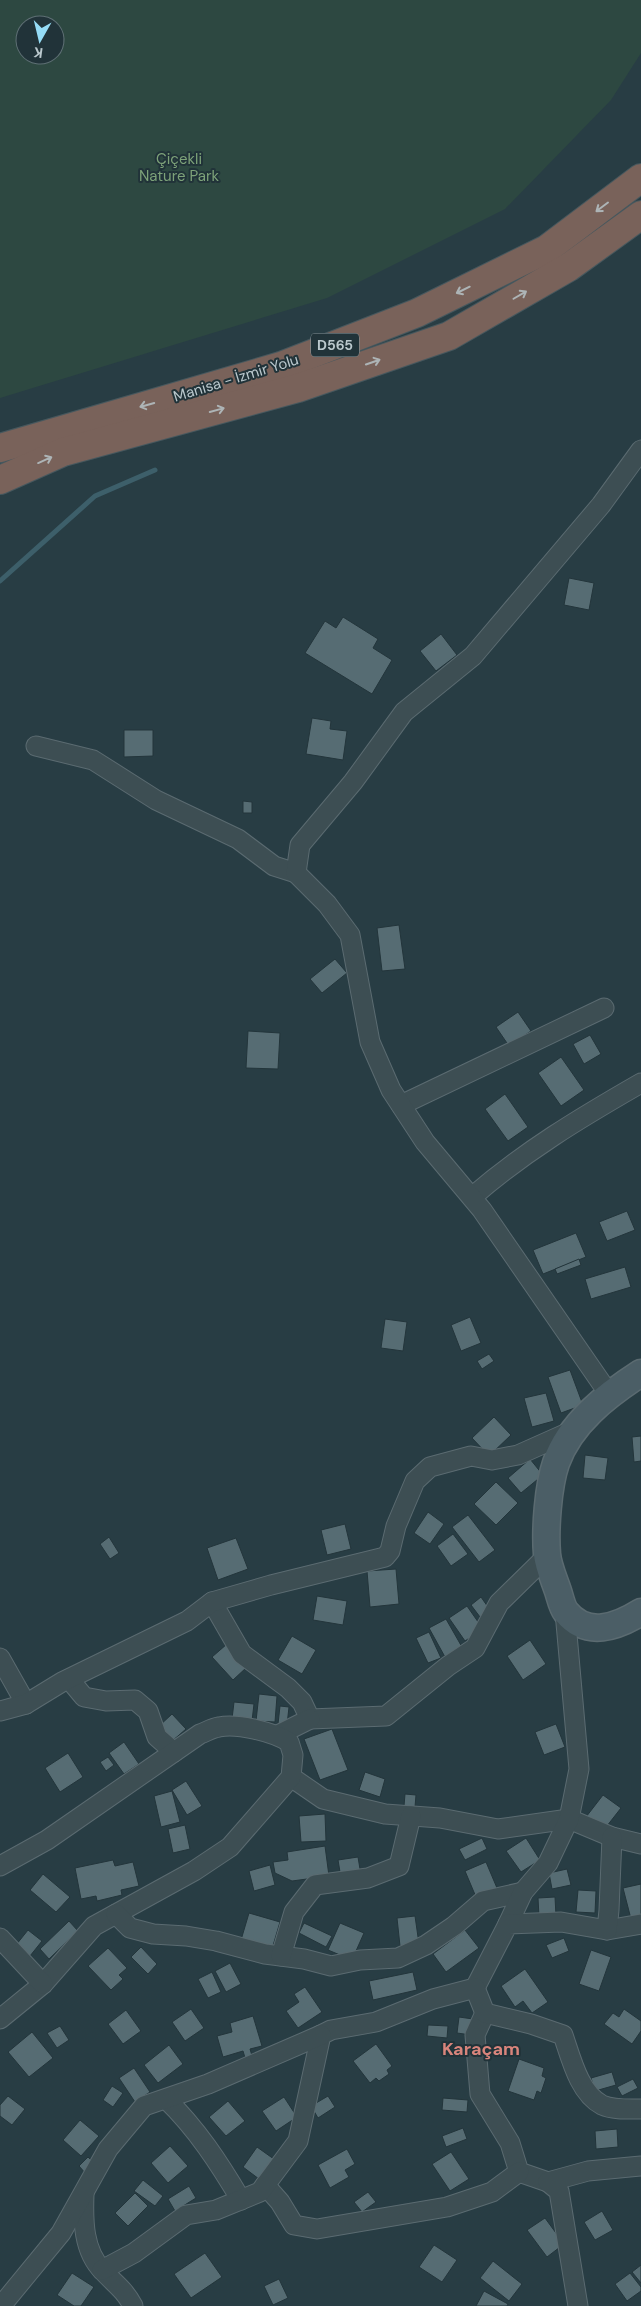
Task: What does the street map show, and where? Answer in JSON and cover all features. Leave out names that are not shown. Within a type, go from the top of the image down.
[{"type":"highway","name":"Manisa - İzmir Yolu","points":[[0,448],[281,366],[417,313],[547,249],[641,178]]},
{"type":"highway","name":"Manisa - İzmir Yolu","points":[[0,480],[63,452],[298,388],[449,336],[569,267],[641,215]]},
{"type":"street","points":[[296,873],[300,845],[353,782],[404,712],[473,656],[601,505],[641,450]]},
{"type":"street","points":[[36,746],[93,760],[156,800],[238,839],[274,866],[296,873],[327,904],[350,936],[370,1042],[391,1090],[425,1142],[472,1197],[609,1394]]},
{"type":"street","points":[[401,1105],[604,1008]]},
{"type":"street","points":[[472,1197],[506,1167],[568,1126],[641,1083]]},
{"type":"street","points":[[1,2306],[61,2232],[108,2149],[144,2106],[208,2084],[331,2030],[376,2022],[433,1999],[475,1988],[522,1892],[548,1863],[569,1819],[579,1769],[565,1612],[547,1556],[546,1512],[556,1464],[574,1430],[609,1394],[641,1373]]},
{"type":"street","points":[[0,1711],[26,1704],[70,1679],[187,1621],[212,1602],[385,1556],[390,1551],[396,1526],[415,1481],[430,1467],[471,1456],[492,1460],[518,1455],[574,1430]]},
{"type":"street","points":[[278,1735],[310,1719],[386,1716],[448,1666],[475,1648],[499,1603],[547,1556]]},
{"type":"street","points":[[212,1602],[242,1654],[288,1688],[302,1702],[310,1719]]},
{"type":"street","points":[[565,1612],[584,1626],[607,1628],[624,1623],[641,1612]]},
{"type":"street","points":[[0,1658],[26,1704]]},
{"type":"street","points":[[70,1679],[84,1697],[106,1701],[136,1700],[148,1711],[157,1737],[174,1752]]},
{"type":"street","points":[[0,1866],[47,1840],[200,1734],[219,1727],[253,1729],[278,1735],[289,1742],[293,1755],[291,1777],[230,1847],[194,1871],[94,1926],[43,1984],[0,2019]]},
{"type":"street","points":[[291,1777],[323,1799],[385,1814],[440,1818],[498,1828],[569,1819],[612,1837],[641,1844]]},
{"type":"street","points":[[281,1956],[294,1912],[315,1885],[368,1878],[399,1866],[411,1816]]},
{"type":"street","points":[[606,1930],[610,1910],[612,1837]]},
{"type":"street","points":[[116,1914],[130,1928],[153,1934],[186,1936],[216,1941],[265,1954],[304,1959],[331,1966],[360,1960],[398,1958],[426,1945],[454,1926],[483,1901],[522,1892]]},
{"type":"street","points":[[508,1924],[560,1922],[606,1930],[641,1924]]},
{"type":"street","points":[[0,1938],[43,1984]]},
{"type":"street","points":[[475,1988],[485,2013],[475,2035],[480,2094],[510,2143],[519,2172]]},
{"type":"street","points":[[485,2013],[531,2024],[563,2035],[575,2069],[590,2096],[603,2106],[620,2109],[641,2109]]},
{"type":"street","points":[[102,2270],[134,2253],[186,2215],[216,2210],[260,2192],[298,2141],[321,2035]]},
{"type":"street","points":[[166,2098],[194,2128],[218,2160],[241,2200]]},
{"type":"street","points":[[548,2182],[588,2171],[641,2166]]},
{"type":"street","points":[[519,2172],[548,2182],[559,2191],[578,2306]]},
{"type":"street","points":[[265,2185],[280,2202],[294,2225],[317,2229],[447,2207],[492,2192],[519,2172]]},
{"type":"street","points":[[84,2190],[83,2225],[92,2255],[102,2270],[125,2291],[133,2306]]},
{"type":"green space","name":"Çiçekli Nature Park","points":[[0,0],[641,0],[641,53],[611,100],[505,209],[327,298],[0,398]]},
{"type":"building","points":[[569,578],[594,583],[589,610],[564,605]]},
{"type":"building","points":[[343,617],[378,639],[373,648],[392,660],[372,694],[305,653],[325,621],[336,628]]},
{"type":"building","points":[[441,634],[457,655],[436,671],[420,651]]},
{"type":"building","points":[[312,718],[331,721],[330,729],[347,731],[343,760],[306,754]]},
{"type":"building","points":[[124,730],[153,730],[153,756],[124,757]]},
{"type":"building","points":[[243,801],[252,802],[252,813],[243,813]]},
{"type":"building","points":[[399,925],[405,969],[382,971],[377,928]]},
{"type":"building","points":[[335,959],[347,973],[322,993],[310,979]]},
{"type":"building","points":[[518,1012],[531,1031],[509,1046],[496,1027]]},
{"type":"building","points":[[248,1031],[280,1033],[278,1069],[246,1068]]},
{"type":"building","points":[[590,1035],[601,1054],[584,1064],[573,1044]]},
{"type":"building","points":[[561,1057],[584,1090],[561,1106],[538,1073]]},
{"type":"building","points":[[505,1094],[528,1127],[508,1141],[485,1109]]},
{"type":"building","points":[[627,1211],[635,1230],[607,1241],[599,1222]]},
{"type":"building","points":[[576,1233],[586,1257],[543,1274],[533,1250]]},
{"type":"building","points":[[579,1259],[581,1265],[557,1274],[555,1269]]},
{"type":"building","points":[[625,1267],[631,1287],[591,1299],[585,1279]]},
{"type":"building","points":[[470,1317],[481,1343],[461,1351],[451,1325]]},
{"type":"building","points":[[385,1319],[407,1322],[403,1351],[381,1348]]},
{"type":"building","points":[[489,1354],[494,1361],[482,1369],[477,1361]]},
{"type":"building","points":[[570,1370],[583,1405],[561,1413],[548,1377]]},
{"type":"building","points":[[546,1393],[554,1421],[532,1427],[524,1398]]},
{"type":"building","points":[[494,1417],[511,1435],[489,1456],[472,1438]]},
{"type":"building","points":[[641,1436],[641,1461],[634,1462],[632,1437]]},
{"type":"building","points":[[585,1455],[608,1458],[605,1480],[583,1478]]},
{"type":"building","points":[[530,1459],[543,1475],[521,1493],[508,1478]]},
{"type":"building","points":[[496,1482],[518,1503],[496,1525],[474,1504]]},
{"type":"building","points":[[428,1512],[444,1524],[430,1544],[414,1533]]},
{"type":"building","points":[[468,1515],[495,1550],[479,1562],[452,1527]]},
{"type":"building","points":[[345,1524],[351,1549],[327,1555],[321,1530]]},
{"type":"building","points":[[453,1534],[468,1554],[451,1566],[437,1546]]},
{"type":"building","points":[[109,1537],[119,1553],[110,1559],[100,1544]]},
{"type":"building","points":[[236,1538],[248,1569],[218,1580],[207,1548]]},
{"type":"building","points":[[396,1569],[399,1604],[370,1607],[367,1571]]},
{"type":"building","points":[[317,1596],[347,1601],[343,1625],[313,1620]]},
{"type":"building","points":[[481,1597],[490,1610],[480,1617],[471,1605]]},
{"type":"building","points":[[467,1606],[483,1629],[465,1641],[449,1618]]},
{"type":"building","points":[[446,1619],[462,1647],[445,1657],[429,1628]]},
{"type":"building","points":[[429,1632],[441,1658],[428,1663],[416,1638]]},
{"type":"building","points":[[292,1636],[316,1650],[302,1674],[278,1660]]},
{"type":"building","points":[[530,1640],[546,1664],[523,1680],[507,1656]]},
{"type":"building","points":[[227,1644],[247,1667],[233,1680],[212,1657]]},
{"type":"building","points":[[259,1694],[277,1696],[275,1722],[256,1721]]},
{"type":"building","points":[[234,1702],[254,1704],[252,1721],[232,1719]]},
{"type":"building","points":[[280,1706],[289,1707],[287,1725],[278,1724]]},
{"type":"building","points":[[172,1714],[186,1729],[171,1742],[158,1727]]},
{"type":"building","points":[[556,1724],[565,1747],[544,1755],[535,1732]]},
{"type":"building","points":[[332,1729],[348,1770],[320,1780],[304,1739]]},
{"type":"building","points":[[124,1742],[139,1764],[124,1774],[109,1753]]},
{"type":"building","points":[[68,1753],[83,1777],[60,1792],[45,1768]]},
{"type":"building","points":[[108,1757],[114,1765],[106,1771],[100,1762]]},
{"type":"building","points":[[365,1772],[385,1779],[380,1797],[359,1790]]},
{"type":"building","points":[[186,1781],[202,1806],[187,1815],[172,1790]]},
{"type":"building","points":[[172,1791],[180,1822],[161,1827],[154,1796]]},
{"type":"building","points":[[405,1794],[416,1795],[415,1807],[404,1806]]},
{"type":"building","points":[[603,1795],[621,1808],[603,1831],[586,1817]]},
{"type":"building","points":[[325,1814],[326,1841],[301,1842],[299,1816]]},
{"type":"building","points":[[185,1825],[190,1849],[173,1853],[168,1829]]},
{"type":"building","points":[[482,1838],[487,1849],[465,1860],[459,1849]]},
{"type":"building","points":[[526,1838],[540,1860],[521,1872],[506,1851]]},
{"type":"building","points":[[325,1846],[329,1876],[292,1881],[275,1873],[273,1862],[288,1860],[287,1852]]},
{"type":"building","points":[[358,1857],[361,1875],[341,1878],[338,1860]]},
{"type":"building","points":[[113,1860],[115,1866],[133,1862],[139,1886],[121,1890],[122,1895],[97,1901],[96,1896],[81,1899],[75,1868]]},
{"type":"building","points":[[486,1862],[497,1888],[476,1897],[465,1871]]},
{"type":"building","points":[[270,1865],[275,1885],[254,1891],[249,1871]]},
{"type":"building","points":[[567,1869],[571,1885],[552,1889],[549,1873]]},
{"type":"building","points":[[43,1874],[70,1897],[56,1912],[30,1890]]},
{"type":"building","points":[[641,1884],[641,1917],[631,1919],[623,1888]]},
{"type":"building","points":[[578,1890],[596,1891],[595,1913],[576,1912]]},
{"type":"building","points":[[555,1897],[556,1916],[539,1917],[538,1898]]},
{"type":"building","points":[[249,1913],[280,1922],[272,1949],[241,1940]]},
{"type":"building","points":[[415,1916],[419,1944],[400,1946],[397,1918]]},
{"type":"building","points":[[69,1921],[78,1931],[49,1959],[40,1949]]},
{"type":"building","points":[[304,1923],[332,1936],[326,1947],[299,1933]]},
{"type":"building","points":[[340,1923],[364,1933],[352,1960],[328,1950]]},
{"type":"building","points":[[28,1930],[42,1941],[30,1956],[16,1945]]},
{"type":"building","points":[[465,1930],[479,1948],[446,1972],[433,1954]]},
{"type":"building","points":[[564,1938],[569,1951],[552,1958],[546,1945]]},
{"type":"building","points":[[141,1947],[157,1964],[148,1974],[131,1957]]},
{"type":"building","points":[[108,1948],[127,1968],[119,1975],[123,1979],[111,1990],[88,1966]]},
{"type":"building","points":[[591,1950],[611,1957],[599,1991],[579,1984]]},
{"type":"building","points":[[230,1963],[241,1984],[226,1992],[215,1971]]},
{"type":"building","points":[[525,1969],[548,2002],[532,2013],[523,2001],[515,2007],[501,1986]]},
{"type":"building","points":[[212,1972],[221,1992],[208,1998],[198,1979]]},
{"type":"building","points":[[413,1972],[417,1990],[373,2000],[369,1981]]},
{"type":"building","points":[[305,1987],[322,2012],[298,2028],[286,2011],[299,2002],[294,1994]]},
{"type":"building","points":[[191,2009],[204,2028],[185,2041],[172,2022]]},
{"type":"building","points":[[624,2009],[641,2021],[641,2031],[632,2044],[604,2024],[613,2013],[619,2017]]},
{"type":"building","points":[[126,2010],[141,2031],[123,2044],[108,2024]]},
{"type":"building","points":[[253,2016],[262,2046],[250,2049],[253,2059],[246,2061],[243,2051],[223,2057],[217,2036],[232,2032],[230,2023]]},
{"type":"building","points":[[459,2017],[473,2019],[471,2035],[457,2033]]},
{"type":"building","points":[[428,2025],[448,2026],[447,2038],[427,2036]]},
{"type":"building","points":[[60,2026],[69,2040],[57,2048],[47,2033]]},
{"type":"building","points":[[32,2032],[53,2058],[29,2077],[8,2052]]},
{"type":"building","points":[[376,2044],[392,2066],[387,2070],[389,2074],[379,2081],[376,2078],[370,2083],[353,2061]]},
{"type":"building","points":[[169,2045],[183,2064],[158,2083],[144,2065]]},
{"type":"building","points":[[519,2059],[544,2068],[542,2076],[546,2078],[541,2093],[537,2091],[534,2100],[508,2091]]},
{"type":"building","points":[[134,2068],[150,2092],[135,2102],[119,2078]]},
{"type":"building","points":[[612,2072],[616,2085],[595,2091],[591,2078]]},
{"type":"building","points":[[633,2079],[638,2088],[622,2096],[617,2087]]},
{"type":"building","points":[[112,2086],[123,2093],[113,2107],[103,2100]]},
{"type":"building","points":[[8,2096],[25,2109],[12,2125],[0,2116],[0,2105]]},
{"type":"building","points":[[328,2096],[335,2107],[318,2118],[311,2106]]},
{"type":"building","points":[[284,2097],[297,2117],[276,2131],[262,2111]]},
{"type":"building","points":[[443,2098],[468,2100],[467,2112],[442,2110]]},
{"type":"building","points":[[228,2101],[245,2121],[226,2136],[209,2117]]},
{"type":"building","points":[[80,2120],[99,2136],[81,2156],[63,2140]]},
{"type":"building","points":[[463,2128],[467,2139],[446,2147],[442,2136]]},
{"type":"building","points":[[617,2129],[618,2147],[596,2149],[595,2131]]},
{"type":"building","points":[[170,2146],[188,2166],[168,2183],[151,2163]]},
{"type":"building","points":[[257,2147],[278,2162],[263,2182],[243,2167]]},
{"type":"building","points":[[347,2149],[355,2164],[345,2170],[349,2177],[330,2188],[318,2165]]},
{"type":"building","points":[[451,2152],[469,2179],[450,2191],[432,2164]]},
{"type":"building","points":[[88,2157],[96,2165],[86,2174],[79,2166]]},
{"type":"building","points":[[143,2180],[163,2196],[155,2206],[134,2191]]},
{"type":"building","points":[[189,2186],[196,2198],[175,2211],[168,2199]]},
{"type":"building","points":[[368,2192],[376,2202],[362,2212],[354,2202]]},
{"type":"building","points":[[135,2193],[148,2206],[128,2226],[115,2213]]},
{"type":"building","points":[[602,2211],[613,2230],[595,2240],[584,2222]]},
{"type":"building","points":[[545,2218],[564,2244],[547,2257],[527,2230]]},
{"type":"building","points":[[434,2245],[457,2260],[442,2282],[419,2267]]},
{"type":"building","points":[[205,2253],[222,2277],[191,2298],[174,2274]]},
{"type":"building","points":[[493,2261],[522,2284],[509,2301],[480,2278]]},
{"type":"building","points":[[641,2265],[641,2283],[632,2272]]},
{"type":"building","points":[[72,2273],[94,2287],[81,2306],[74,2306],[57,2295]]},
{"type":"building","points":[[630,2273],[641,2287],[641,2291],[627,2301],[615,2284]]},
{"type":"building","points":[[279,2279],[288,2298],[273,2305],[264,2286]]},
{"type":"building","points":[[484,2291],[508,2304],[507,2306],[476,2306]]},
{"type":"waterway","points":[[0,581],[95,496],[155,470]]},
{"type":"district","name":"Karaçam","points":[[481,2049]]}]
